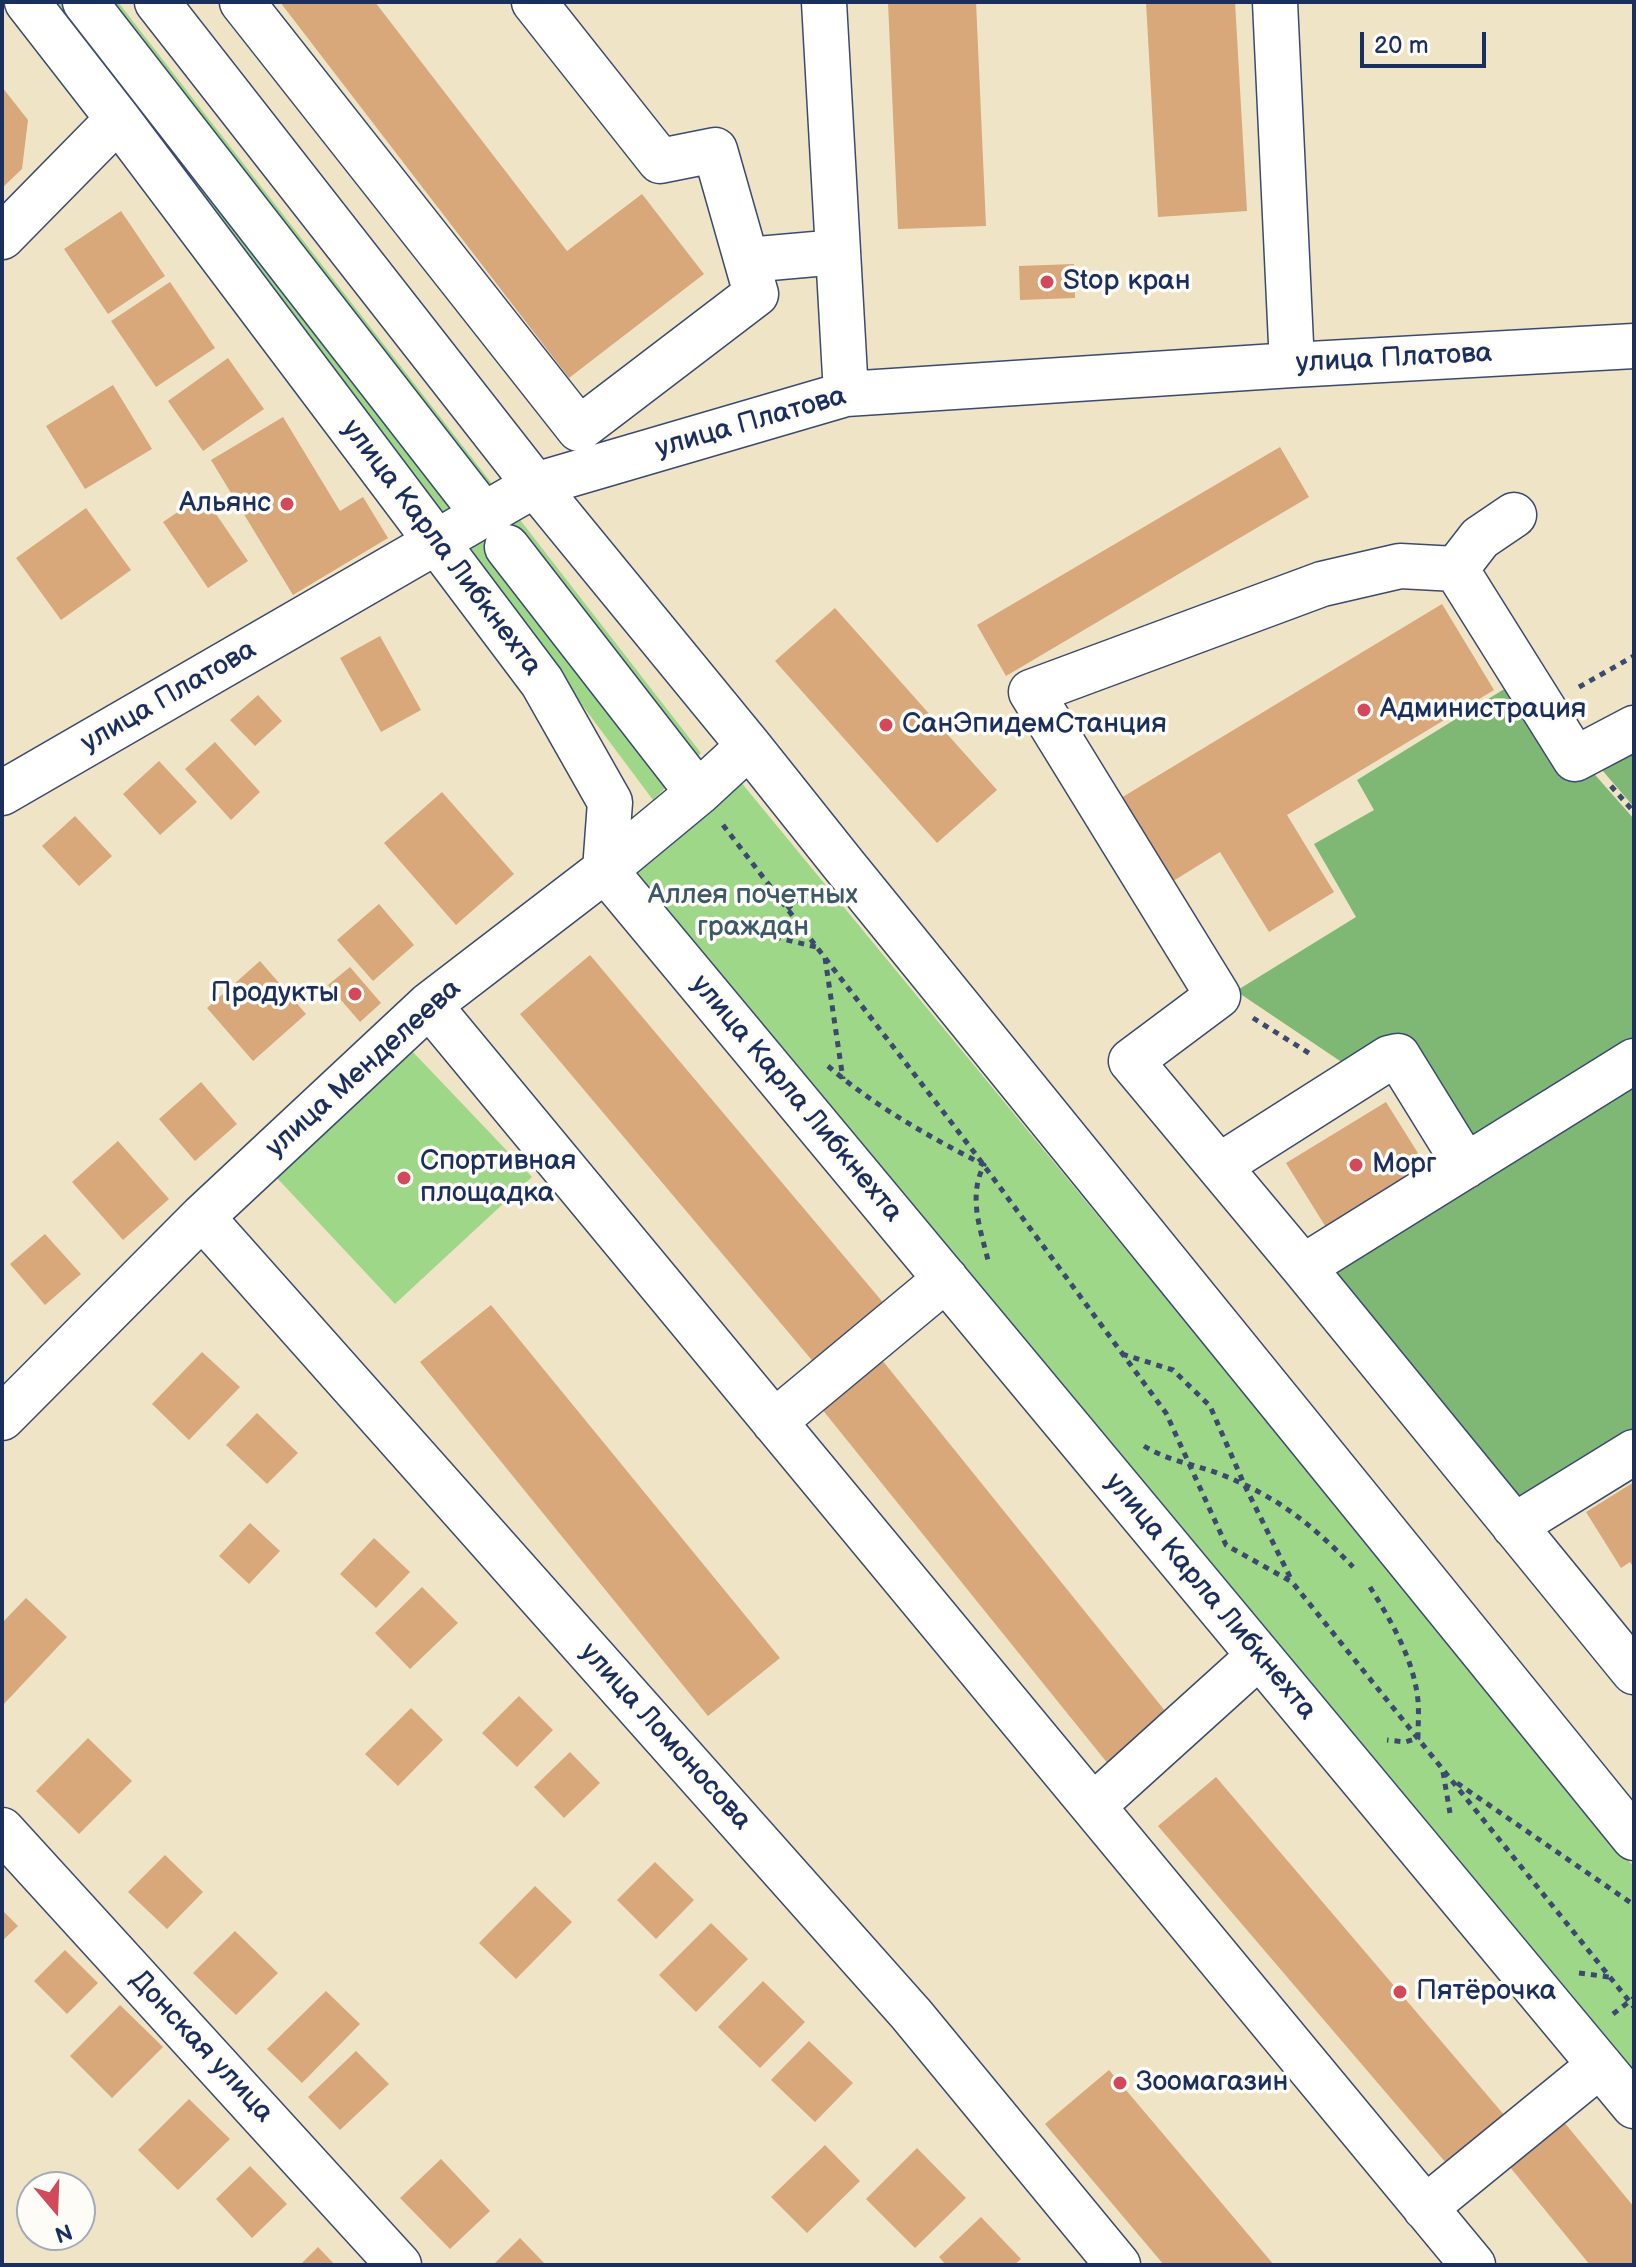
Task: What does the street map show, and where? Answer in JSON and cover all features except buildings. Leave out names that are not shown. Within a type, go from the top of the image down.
[{"type":"street","name":"улица Карла Либкнехта","points":[[27,2],[542,682],[610,802],[605,870],[1634,2106]]},
{"type":"street","name":"улица Карла Либкнехта","points":[[85,2],[698,793]]},
{"type":"street","points":[[157,2],[535,485],[1634,1838]]},
{"type":"street","points":[[242,2],[579,429],[756,294],[715,150],[660,161],[534,2]]},
{"type":"street","points":[[824,2],[846,394]]},
{"type":"street","points":[[1275,2],[1292,365]]},
{"type":"street","points":[[2,237],[118,119]]},
{"type":"street","points":[[747,260],[838,252]]},
{"type":"street","name":"улица Платова","points":[[2,793],[496,531],[535,485],[846,394],[1634,346]]},
{"type":"street","points":[[1456,569],[1480,538],[1514,515]]},
{"type":"street","name":"улица Платова","points":[[496,531],[567,524]]},
{"type":"street","points":[[1456,569],[1400,566],[1322,584],[1031,692],[1218,996],[1131,1061],[1634,1672]]},
{"type":"street","points":[[1456,569],[1575,759],[1634,728]]},
{"type":"street","name":"улица Менделеева","points":[[2,1418],[202,1217],[429,1005],[605,870],[749,746]]},
{"type":"street","points":[[429,1005],[1473,2265]]},
{"type":"street","points":[[1219,1166],[1389,1058],[1398,1056],[1466,1166]]},
{"type":"street","points":[[1303,1267],[1634,1061]]},
{"type":"street","name":"улица Ломоносова","points":[[202,1217],[911,2014],[1118,2265]]},
{"type":"street","points":[[774,1422],[946,1279]]},
{"type":"street","points":[[1514,1526],[1634,1452]]},
{"type":"street","points":[[1093,1806],[1259,1656]]},
{"type":"street","name":"Донская улица","points":[[2,1830],[399,2265]]},
{"type":"street","points":[[1425,2208],[1600,2065]]},
{"type":"path","points":[[1543,708],[1634,656]]},
{"type":"path","points":[[698,793],[984,1165],[1166,1413],[1226,1545],[1292,1582]]},
{"type":"path","points":[[703,919],[817,947]]},
{"type":"path","points":[[825,957],[845,1093]]},
{"type":"path","points":[[1218,996],[1352,1081]]},
{"type":"path","points":[[821,1059],[843,1079],[927,1135],[984,1165]]},
{"type":"path","points":[[984,1165],[975,1188],[976,1209],[990,1270]]},
{"type":"path","points":[[1121,1353],[1173,1370],[1210,1406],[1292,1582],[1634,2007]]},
{"type":"path","points":[[1135,1441],[1160,1456],[1219,1474],[1270,1495],[1332,1544],[1354,1567]]},
{"type":"path","points":[[1365,1578],[1396,1629],[1412,1673],[1418,1701],[1418,1738]]},
{"type":"path","points":[[1449,1778],[1634,1905]]},
{"type":"green space","name":"Аллея почетных граждан","points":[[57,2],[118,2],[701,753],[653,800]]},
{"type":"green space","points":[[1514,683],[1634,819],[1634,1046],[1475,1143],[1395,1039],[1346,1065],[1236,991],[1356,917],[1314,844],[1374,810],[1357,780]]},
{"type":"green space","points":[[1634,750],[1634,807],[1602,770]]},
{"type":"green space","name":"Аллея почетных граждан","points":[[740,781],[1634,1867],[1634,2091],[623,870]]},
{"type":"green space","name":"Спортивная площадка","points":[[412,1051],[532,1177],[395,1304],[277,1178]]},
{"type":"green space","points":[[1634,1073],[1634,1437],[1519,1498],[1334,1276],[1341,1261]]},
{"type":"place","name":"Stop кран","points":[[1047,282]]},
{"type":"place","name":"Альянс","points":[[287,504]]},
{"type":"place","name":"Администрация","points":[[1364,710]]},
{"type":"place","name":"СанЭпидемСтанция","points":[[886,725]]},
{"type":"place","name":"Продукты","points":[[355,994]]},
{"type":"place","name":"Морг","points":[[1356,1165]]},
{"type":"place","name":"Спортивная площадка","points":[[404,1178]]},
{"type":"place","name":"Пятёрочка","points":[[1400,1992]]},
{"type":"place","name":"Зоомагазин","points":[[1120,2083]]}]
